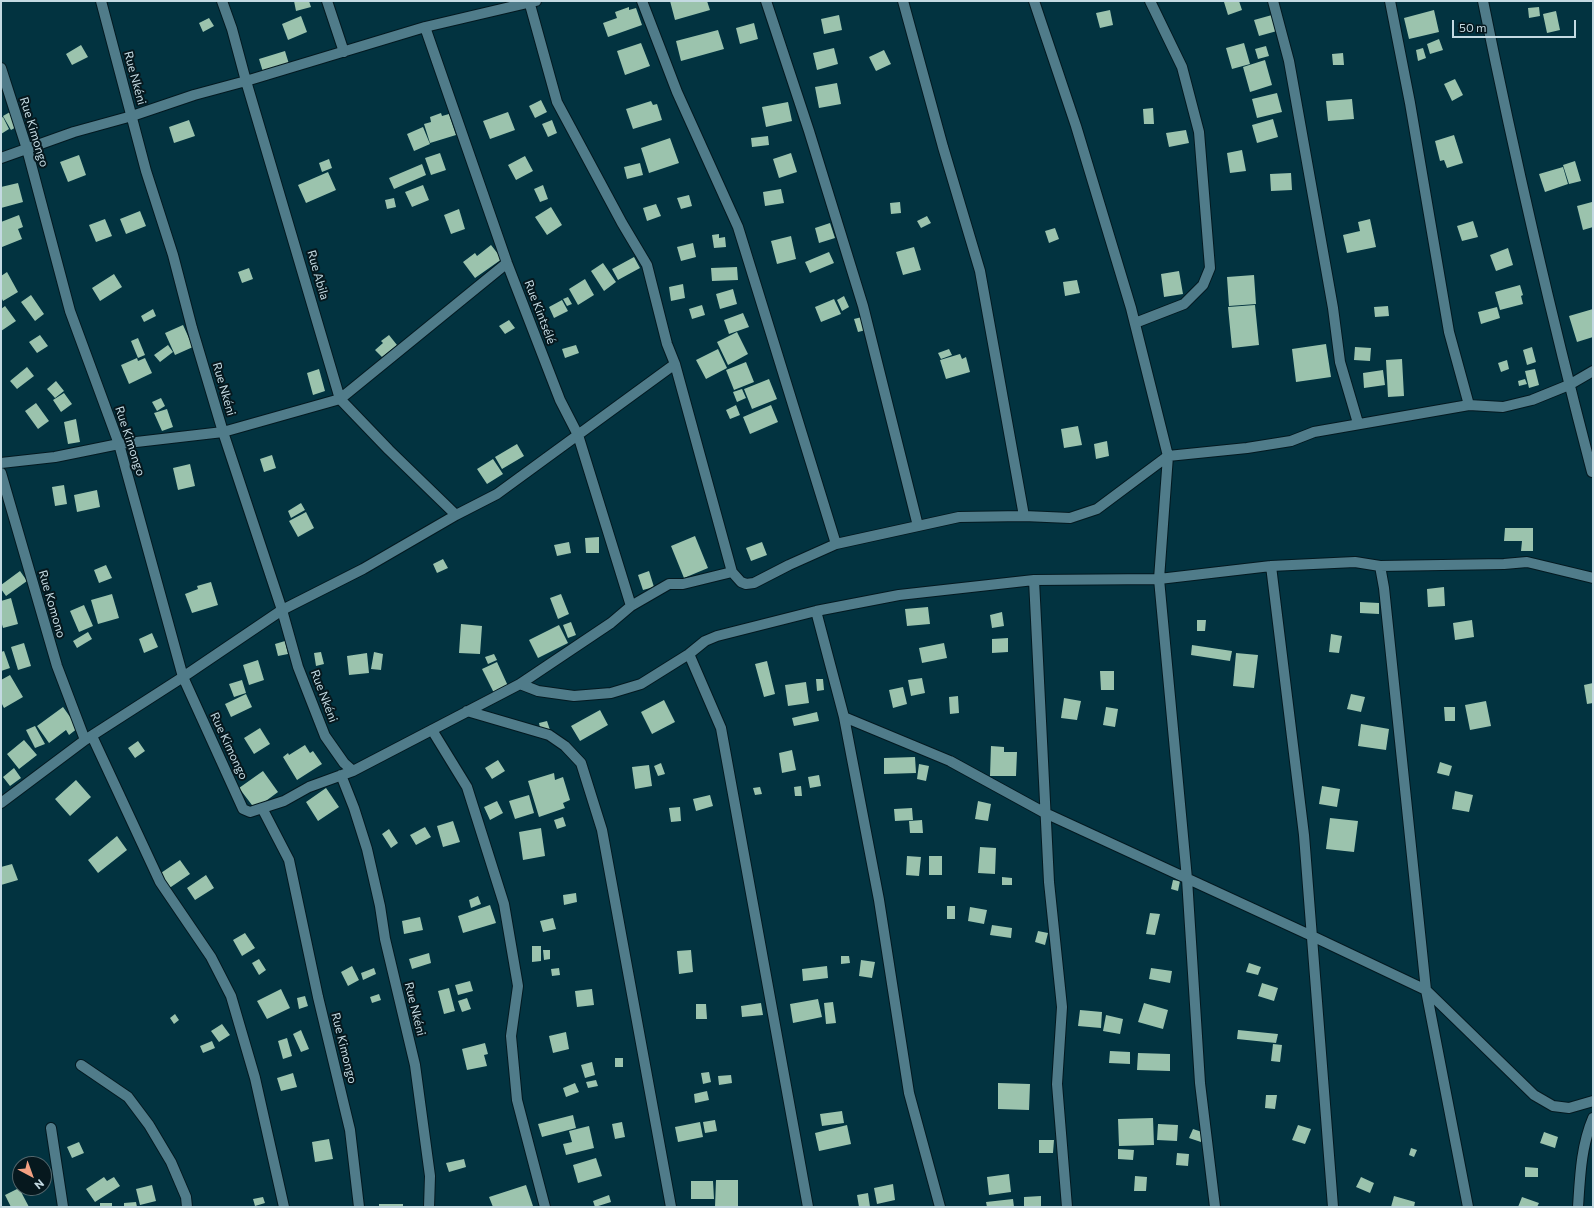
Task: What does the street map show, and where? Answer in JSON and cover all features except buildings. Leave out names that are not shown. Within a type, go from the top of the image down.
[{"type":"street","name":"Rue Nkéni","points":[[101,1],[146,171],[173,256],[192,328],[223,432],[282,610],[298,667],[325,736],[344,763],[353,771]]},
{"type":"street","name":"Rue Abila","points":[[222,1],[232,29],[246,82],[340,399],[456,516]]},
{"type":"street","points":[[327,1],[344,52]]},
{"type":"street","points":[[642,1],[677,92],[738,227],[836,544]]},
{"type":"street","points":[[766,1],[809,131],[862,306],[918,526]]},
{"type":"street","points":[[903,1],[943,147],[980,271],[1024,516]]},
{"type":"street","points":[[1034,1],[1076,126],[1135,323],[1168,456],[1159,579],[1187,879],[1200,1084],[1215,1207]]},
{"type":"street","points":[[1135,323],[1184,304],[1203,285],[1210,268],[1199,132],[1182,67],[1150,1]]},
{"type":"street","points":[[1273,1],[1289,61],[1332,300],[1340,362],[1358,423]]},
{"type":"street","points":[[1390,1],[1410,103],[1449,332],[1468,405]]},
{"type":"street","points":[[1483,1],[1506,116],[1569,385],[1592,472]]},
{"type":"street","points":[[1,158],[74,132],[132,116],[194,95],[246,82],[425,27],[531,2],[557,102],[622,223],[647,265],[667,344],[675,364],[732,572],[741,582],[746,584],[754,583],[789,565],[836,544],[959,517],[1024,516],[1070,518],[1083,515],[1097,509],[1168,456],[1247,448],[1291,441],[1314,432],[1358,423],[1468,405],[1503,407],[1532,400],[1569,385],[1593,371]]},
{"type":"street","name":"Rue Kintsélé","points":[[425,27],[507,263],[560,400],[578,435],[631,606]]},
{"type":"street","name":"Rue Kimongo","points":[[1,68],[27,149],[70,310],[119,444],[183,678],[243,809],[250,812],[262,808],[289,860],[318,997],[350,1130],[359,1207]]},
{"type":"street","points":[[1,463],[55,457],[119,444],[223,432],[340,399],[507,263]]},
{"type":"street","points":[[1,803],[88,738],[183,678],[282,610],[363,569],[497,494],[675,364]]},
{"type":"street","name":"Rue Komono","points":[[1,473],[57,666],[88,738],[160,882],[211,957],[231,996],[255,1078],[284,1207]]},
{"type":"street","points":[[520,684],[538,691],[574,696],[610,693],[641,684],[689,654],[705,641],[717,636],[816,611],[899,595],[1034,580],[1159,579],[1271,566],[1355,562],[1380,566],[1504,564],[1527,562],[1593,578]]},
{"type":"street","points":[[1271,566],[1304,835],[1333,1207]]},
{"type":"street","points":[[1380,566],[1384,588],[1426,990],[1468,1207]]},
{"type":"street","points":[[262,808],[284,801],[309,787],[353,771],[520,684],[610,623],[631,606],[669,584],[683,584],[732,572]]},
{"type":"street","points":[[1034,580],[1049,882],[1062,1007],[1057,1084],[1067,1207]]},
{"type":"street","points":[[816,611],[844,717],[879,900],[909,1093],[940,1207]]},
{"type":"street","points":[[689,654],[721,728],[808,1207]]},
{"type":"street","points":[[467,711],[549,735],[565,746],[581,763],[602,830],[671,1207]]},
{"type":"street","points":[[844,717],[950,761],[1045,813],[1426,990],[1534,1095],[1553,1106],[1569,1108],[1593,1101]]},
{"type":"street","points":[[432,730],[467,787],[504,904],[518,986],[511,1036],[517,1100],[545,1207]]},
{"type":"street","name":"Rue Nkéni","points":[[341,775],[354,808],[367,849],[380,906],[385,939],[416,1065],[430,1176],[430,1207]]},
{"type":"street","points":[[81,1065],[128,1097],[149,1125],[171,1162],[186,1197],[186,1207]]},
{"type":"street","points":[[1578,1207],[1582,1159],[1589,1126],[1593,1118]]},
{"type":"street","points":[[51,1128],[64,1207]]}]
